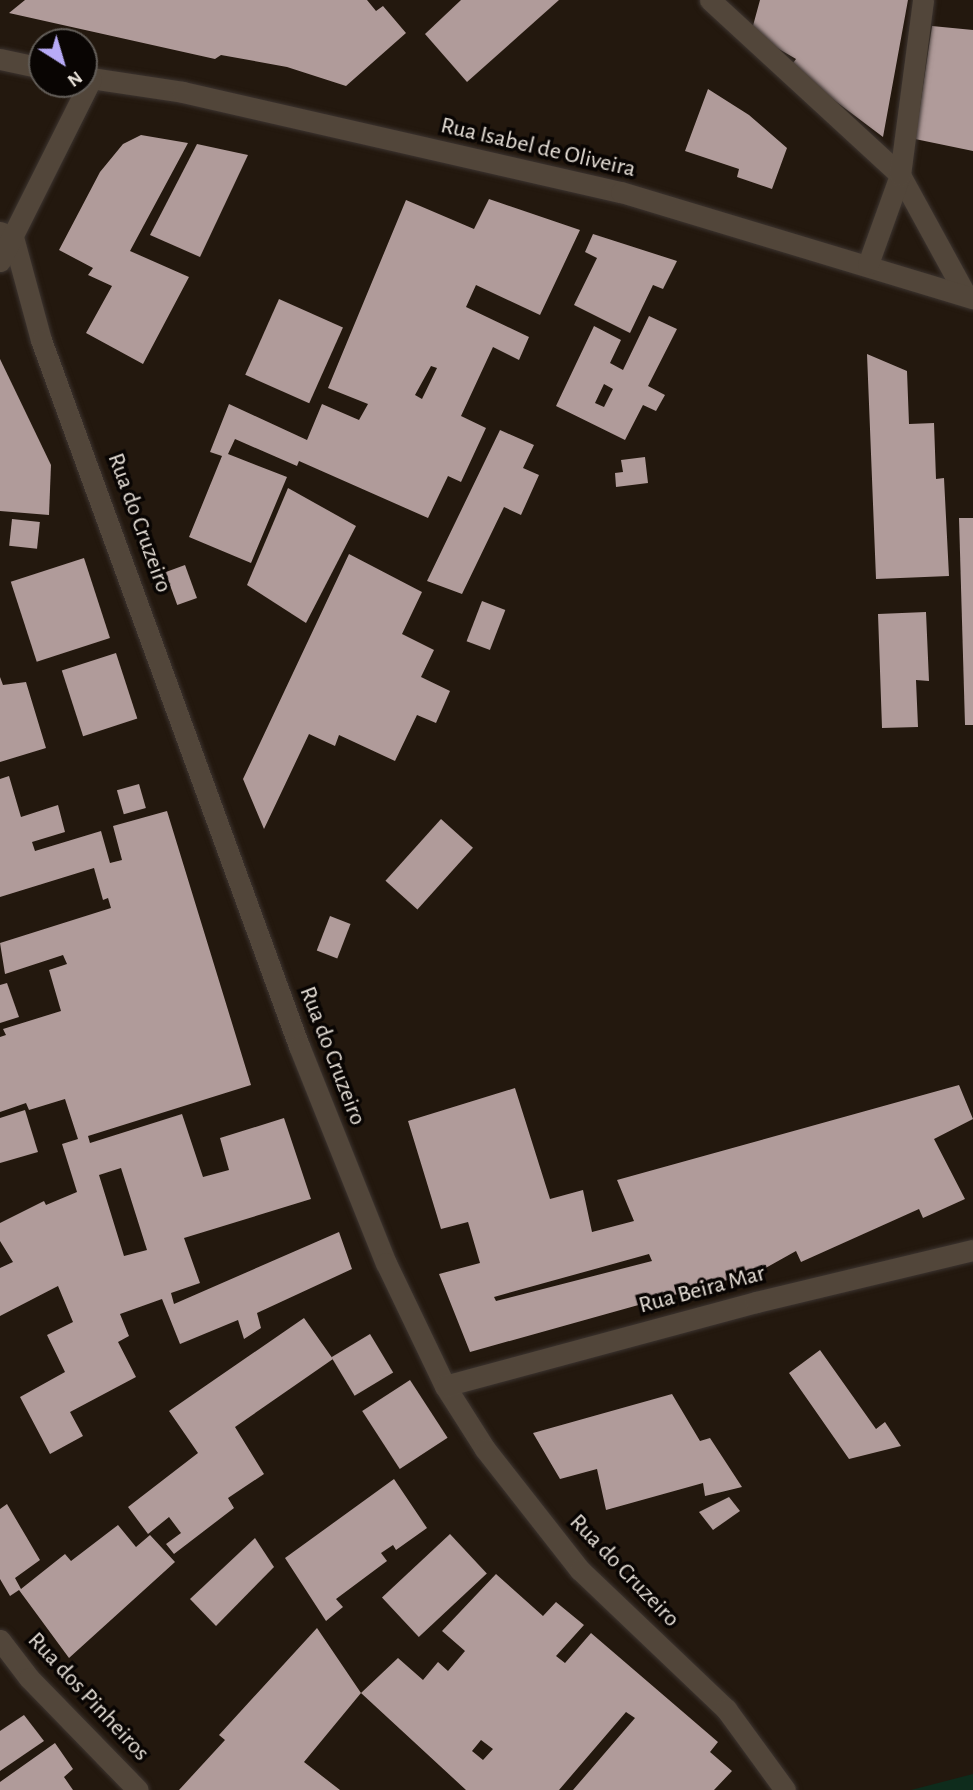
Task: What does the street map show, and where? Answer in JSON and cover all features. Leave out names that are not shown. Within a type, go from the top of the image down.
[{"type":"street","points":[[710,0],[900,175],[969,295]]},
{"type":"street","points":[[869,264],[900,175],[923,0]]},
{"type":"street","points":[[0,59],[28,65]]},
{"type":"street","name":"Rua Isabel de Oliveira","points":[[98,79],[183,92],[621,192],[969,295]]},
{"type":"street","points":[[0,261],[6,234],[77,98]]},
{"type":"street","name":"Rua do Cruzeiro","points":[[6,234],[41,340],[281,1000],[386,1263],[445,1385],[485,1449],[580,1570],[726,1709],[778,1787]]},
{"type":"street","name":"Rua Beira Mar","points":[[445,1385],[769,1298],[973,1250]]},
{"type":"street","name":"Rua dos Pinheiros","points":[[0,1640],[29,1678],[138,1790]]},
{"type":"green space","points":[[973,1774],[973,1790],[911,1790]]},
{"type":"building","points":[[25,0],[367,0],[376,11],[383,6],[406,33],[346,86],[287,67],[221,55],[215,59],[98,33],[98,28],[76,28],[9,13]]},
{"type":"building","points":[[461,0],[559,0],[467,82],[425,34]]},
{"type":"building","points":[[760,0],[908,0],[883,137],[790,67],[796,59],[751,33]]},
{"type":"building","points":[[932,26],[973,30],[973,151],[915,139]]},
{"type":"building","points":[[708,89],[749,115],[787,148],[772,189],[737,177],[739,169],[685,151]]},
{"type":"building","points":[[141,135],[188,143],[130,251],[189,277],[143,364],[86,333],[112,286],[88,275],[93,268],[59,250],[100,172],[123,144]]},
{"type":"building","points":[[197,144],[248,155],[200,257],[150,235]]},
{"type":"building","points":[[489,199],[580,230],[540,315],[476,285],[466,307],[529,337],[519,360],[493,347],[461,416],[486,428],[461,482],[448,476],[428,518],[299,461],[297,466],[235,439],[228,454],[287,477],[251,563],[189,537],[222,456],[210,452],[229,404],[307,440],[322,404],[359,420],[368,404],[328,388],[406,200],[474,229]],"holes":[[[431,366],[437,368],[422,399],[415,395]]]},
{"type":"building","points":[[593,234],[677,261],[663,289],[653,285],[630,333],[574,305],[597,258],[585,252]]},
{"type":"building","points":[[279,299],[343,327],[309,403],[245,375]]},
{"type":"building","points":[[649,316],[677,329],[648,386],[665,395],[656,411],[643,405],[625,440],[556,406],[594,326],[621,340],[610,363],[623,370]],"holes":[[[604,384],[613,389],[604,407],[595,403]]]},
{"type":"building","points":[[867,354],[907,371],[909,424],[934,423],[936,479],[944,478],[949,576],[876,579]]},
{"type":"building","points":[[0,359],[51,465],[49,515],[0,511]]},
{"type":"building","points":[[500,430],[534,445],[523,468],[539,475],[521,515],[504,507],[462,594],[427,581]]},
{"type":"building","points":[[645,457],[648,483],[616,487],[615,473],[623,472],[621,460]]},
{"type":"building","points":[[288,488],[356,526],[306,623],[247,585]]},
{"type":"building","points":[[959,518],[973,518],[973,725],[965,725]]},
{"type":"building","points":[[12,519],[40,522],[37,549],[9,546]]},
{"type":"building","points":[[349,554],[422,592],[402,634],[434,650],[421,677],[450,691],[436,723],[417,715],[395,761],[339,735],[335,746],[309,734],[264,829],[243,779]]},
{"type":"building","points":[[84,558],[110,638],[37,662],[11,582]]},
{"type":"building","points":[[185,565],[197,598],[177,605],[165,572]]},
{"type":"building","points":[[482,601],[505,610],[490,650],[467,641]]},
{"type":"building","points":[[926,612],[929,681],[916,680],[918,727],[882,728],[878,614]]},
{"type":"building","points":[[116,653],[137,719],[83,736],[62,671]]},
{"type":"building","points":[[0,677],[3,685],[26,682],[46,748],[0,762]]},
{"type":"building","points":[[9,776],[21,817],[58,805],[65,832],[32,842],[35,851],[101,831],[110,863],[122,860],[113,826],[167,811],[251,1085],[88,1136],[90,1143],[182,1114],[203,1177],[229,1170],[220,1138],[284,1118],[311,1199],[184,1238],[200,1283],[171,1293],[174,1304],[339,1232],[352,1269],[257,1313],[261,1328],[244,1339],[238,1320],[180,1344],[162,1299],[120,1314],[129,1336],[118,1342],[136,1377],[70,1412],[83,1436],[50,1454],[20,1397],[65,1372],[47,1335],[73,1322],[58,1286],[0,1316],[0,1268],[13,1262],[0,1241],[0,1223],[44,1201],[46,1205],[77,1192],[62,1144],[78,1139],[65,1099],[29,1110],[26,1103],[0,1112],[0,1037],[6,1035],[3,1029],[61,1011],[49,970],[67,964],[63,955],[5,974],[0,943],[111,908],[108,898],[103,900],[94,868],[0,897],[0,779]],"holes":[[[121,1168],[147,1250],[124,1256],[99,1175]]]},
{"type":"building","points":[[139,784],[146,808],[124,814],[117,790]]},
{"type":"building","points":[[441,819],[473,848],[417,909],[385,881]]},
{"type":"building","points":[[330,916],[351,924],[337,958],[317,951]]},
{"type":"building","points":[[7,983],[19,1017],[0,1023],[0,985]]},
{"type":"building","points":[[959,1085],[973,1119],[934,1139],[965,1199],[923,1218],[919,1209],[801,1262],[796,1251],[760,1271],[470,1352],[439,1274],[480,1263],[468,1222],[441,1229],[408,1121],[515,1088],[550,1199],[583,1190],[592,1232],[634,1221],[617,1180]],"holes":[[[649,1254],[652,1261],[496,1301],[494,1297]]]},
{"type":"building","points":[[25,1110],[38,1152],[0,1163],[0,1118]]},
{"type":"building","points":[[304,1318],[333,1359],[235,1427],[264,1474],[228,1498],[234,1508],[174,1554],[166,1544],[181,1533],[169,1517],[148,1534],[128,1507],[198,1453],[169,1411]]},
{"type":"building","points":[[370,1334],[393,1373],[355,1396],[331,1357]]},
{"type":"building","points":[[820,1350],[876,1429],[885,1422],[901,1446],[849,1459],[789,1373]]},
{"type":"building","points":[[410,1380],[448,1438],[400,1469],[362,1411]]},
{"type":"building","points":[[672,1394],[700,1441],[710,1438],[742,1487],[705,1496],[703,1483],[606,1510],[597,1469],[560,1479],[533,1433]]},
{"type":"building","points":[[394,1479],[427,1528],[396,1550],[393,1545],[381,1553],[387,1561],[336,1599],[343,1607],[326,1621],[285,1558]]},
{"type":"building","points":[[729,1497],[740,1511],[713,1530],[699,1512]]},
{"type":"building","points":[[7,1504],[40,1560],[15,1578],[21,1589],[65,1554],[71,1561],[118,1525],[136,1547],[150,1535],[175,1562],[69,1658],[19,1590],[10,1596],[0,1579],[0,1509]]},
{"type":"building","points":[[450,1534],[487,1573],[419,1637],[382,1597]]},
{"type":"building","points":[[255,1538],[274,1567],[216,1626],[190,1599]]},
{"type":"building","points":[[496,1574],[543,1616],[556,1602],[584,1625],[556,1656],[565,1663],[591,1633],[718,1742],[710,1752],[732,1771],[714,1790],[573,1790],[635,1718],[626,1712],[559,1790],[466,1790],[361,1693],[398,1658],[423,1680],[438,1662],[448,1671],[465,1651],[442,1631]],"holes":[[[481,1740],[493,1749],[483,1760],[472,1751]]]},
{"type":"building","points":[[317,1628],[361,1693],[304,1762],[340,1790],[179,1790],[225,1740],[219,1735]]},
{"type":"building","points":[[24,1715],[44,1741],[0,1771],[0,1731]]},
{"type":"building","points":[[55,1743],[73,1769],[64,1777],[73,1790],[0,1790],[0,1782]]}]
